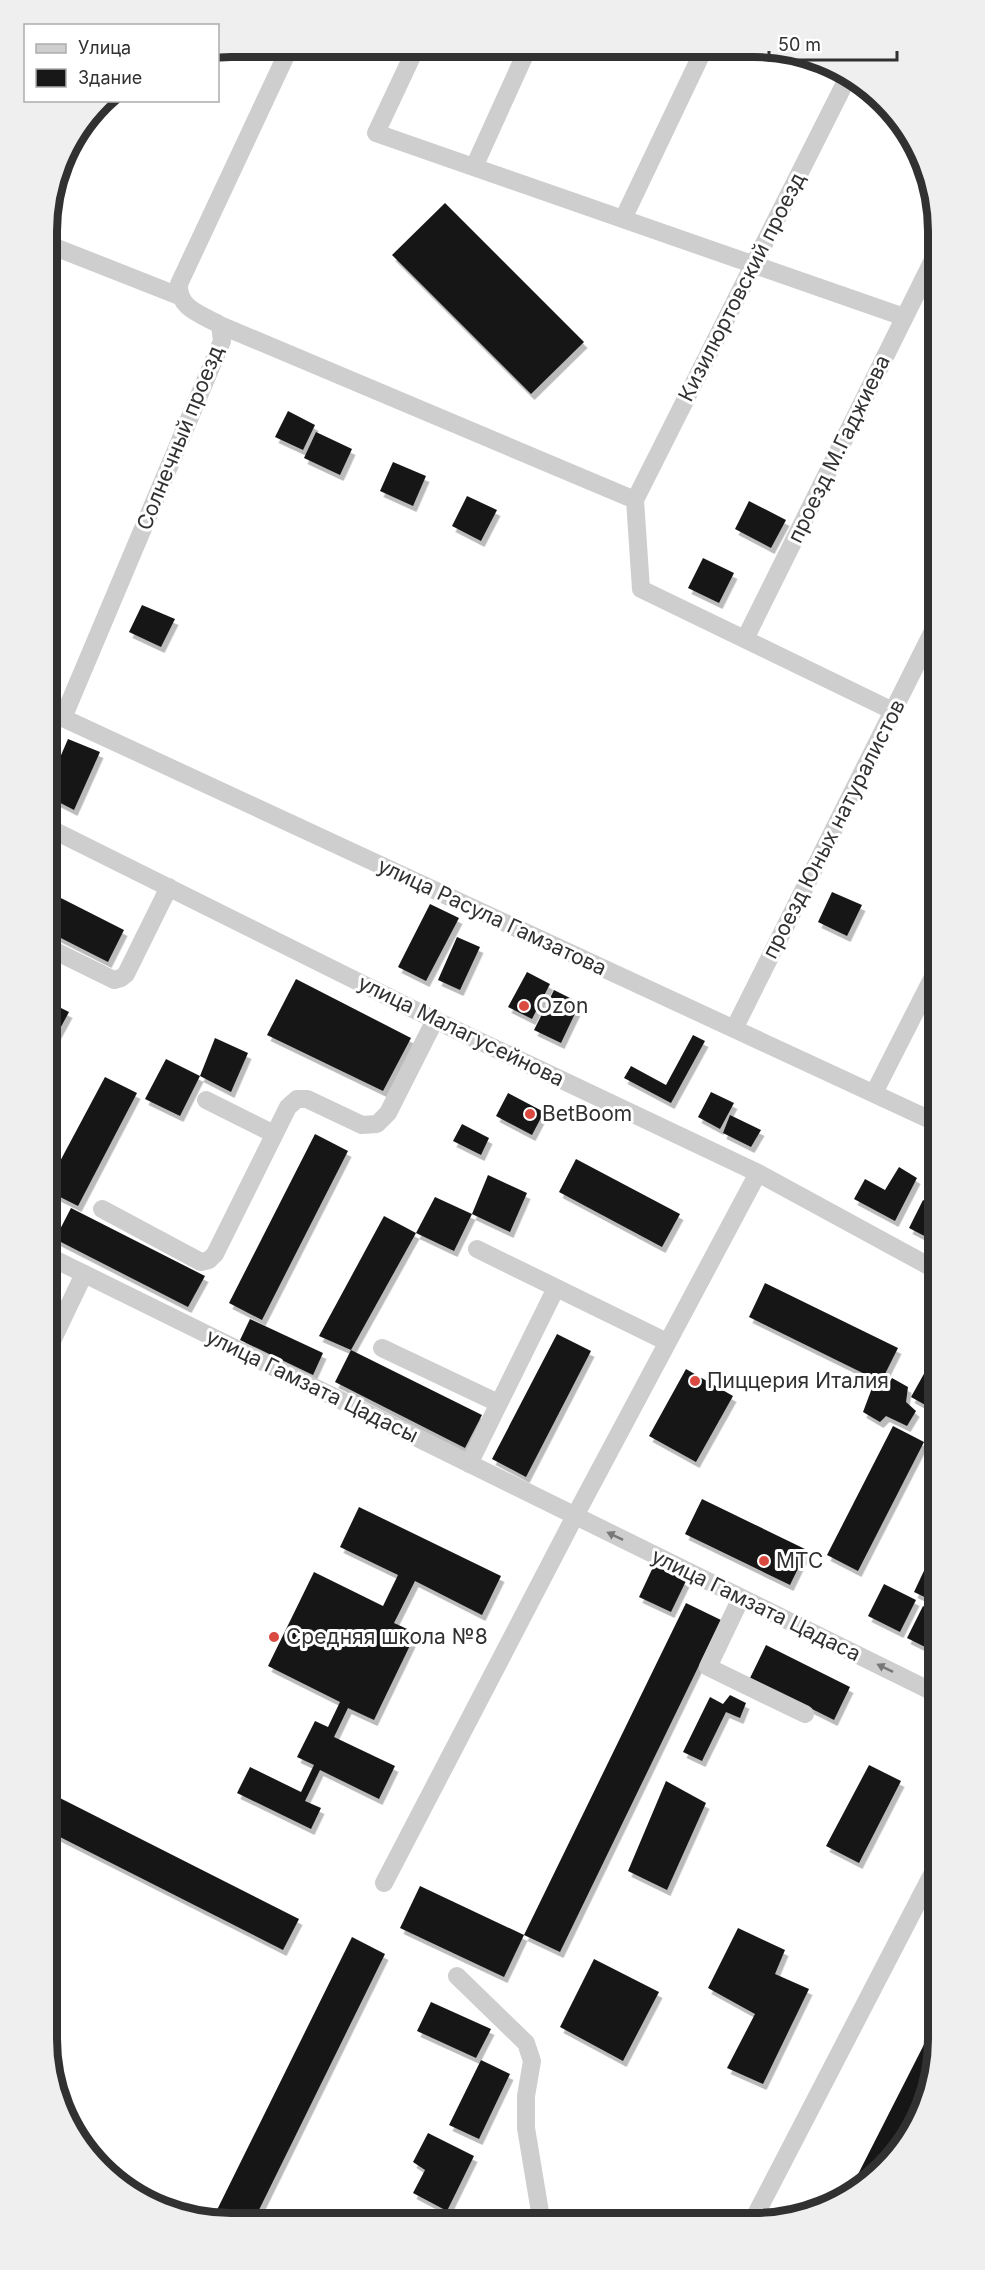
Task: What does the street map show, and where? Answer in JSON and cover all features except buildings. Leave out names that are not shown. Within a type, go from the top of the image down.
[{"type":"street","points":[[178,296],[179,285],[285,57]]},
{"type":"street","points":[[412,57],[376,133],[904,317]]},
{"type":"street","points":[[474,167],[524,57]]},
{"type":"street","points":[[623,219],[701,57]]},
{"type":"street","name":"Кизилюртовский проезд","points":[[635,500],[845,83]]},
{"type":"street","name":"Солнечный проезд","points":[[57,248],[178,296],[184,305],[220,325],[222,342],[57,714]]},
{"type":"street","name":"проезд М.Гаджиева","points":[[745,639],[928,270]]},
{"type":"street","points":[[220,325],[635,500],[641,589],[893,711]]},
{"type":"street","name":"проезд Юных натуралистов","points":[[734,1029],[928,641]]},
{"type":"street","name":"улица Расула Гамзатова","points":[[57,716],[928,1119]]},
{"type":"street","name":"улица Малагусейнова","points":[[57,832],[435,1020],[759,1173],[928,1266]]},
{"type":"street","points":[[57,952],[114,980],[121,978],[126,974],[169,887]]},
{"type":"street","points":[[874,1094],[928,987]]},
{"type":"street","points":[[102,1209],[201,1262],[209,1260],[215,1254],[288,1107],[297,1099],[307,1099],[362,1125],[377,1124],[388,1113],[435,1020]]},
{"type":"street","points":[[206,1100],[274,1134]]},
{"type":"street","points":[[384,1883],[575,1516],[759,1173]]},
{"type":"street","points":[[477,1249],[667,1342]]},
{"type":"street","name":"улица Гамзата Цадасы","points":[[57,1260],[575,1516]]},
{"type":"street","points":[[57,1330],[84,1274]]},
{"type":"street","points":[[470,1464],[556,1288]]},
{"type":"street","points":[[382,1347],[498,1403]]},
{"type":"street","name":"улица Гамзата Цадаса","points":[[575,1516],[928,1690]]},
{"type":"street","points":[[741,1598],[708,1667],[805,1714]]},
{"type":"street","points":[[756,2213],[928,1882]]},
{"type":"street","points":[[457,1976],[526,2043],[532,2061],[526,2096],[526,2128],[540,2213]]},
{"type":"place","name":"Ozon","points":[[524,1006]]},
{"type":"place","name":"BetBoom","points":[[530,1114]]},
{"type":"place","name":"Пиццерия Италия","points":[[695,1381]]},
{"type":"place","name":"МТС","points":[[764,1561]]},
{"type":"place","name":"Средняя школа №8","points":[[274,1637]]}]
